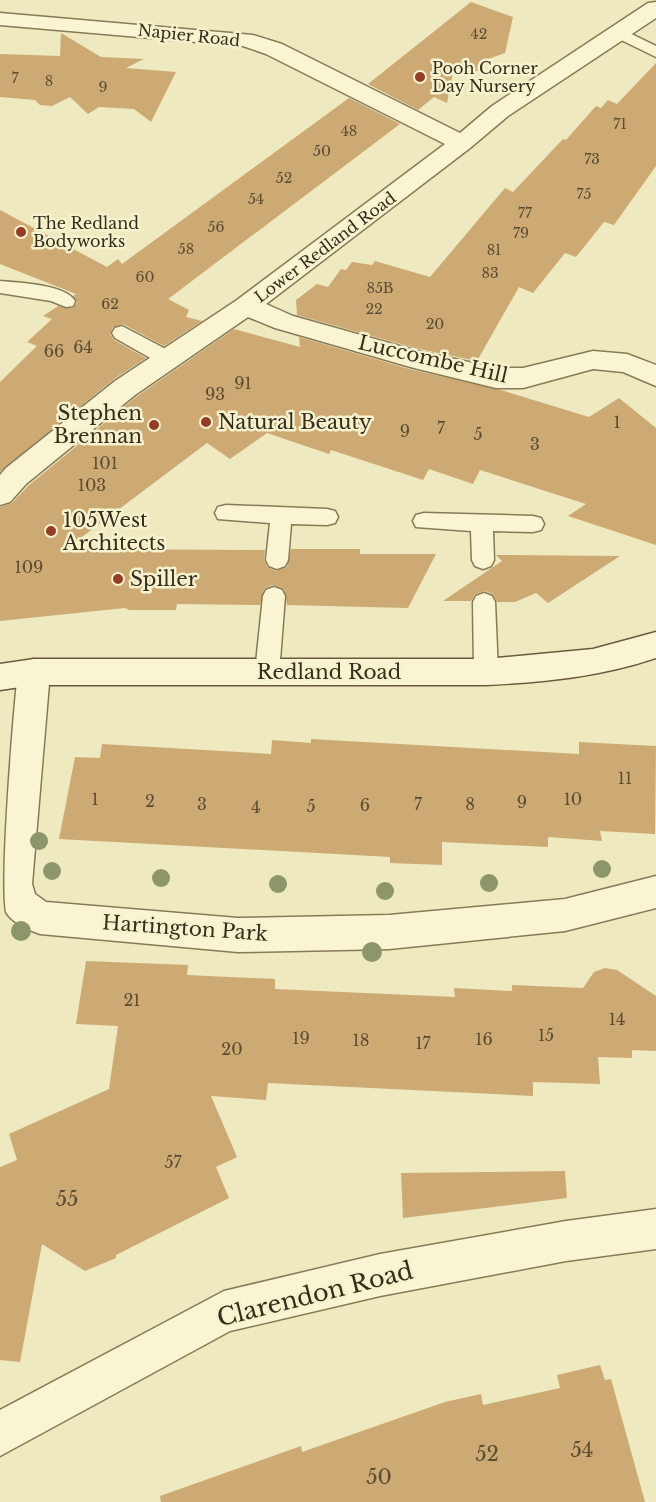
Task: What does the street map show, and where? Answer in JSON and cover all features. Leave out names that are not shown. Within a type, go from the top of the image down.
[{"type":"street","name":"Lower Redland Road","points":[[5,481],[125,388],[246,306],[462,143],[500,111],[656,6],[650,0]]},
{"type":"street","name":"Napier Road","points":[[0,19],[245,40],[274,49],[462,143]]},
{"type":"street","name":"Luccombe Hill","points":[[246,306],[284,322],[414,359],[496,378],[523,378],[593,360],[627,363],[656,376]]},
{"type":"street","name":"Redland Road","points":[[0,677],[34,672],[486,672],[557,668],[617,659],[656,645]]},
{"type":"street","name":"Hartington Park","points":[[34,672],[14,884],[20,904],[40,918],[238,935],[389,932],[565,915],[656,892]]},
{"type":"street","name":"Clarendon Road","points":[[0,1434],[224,1312],[380,1275],[566,1241],[656,1229]]},
{"type":"lane","points":[[617,32],[656,52]]},
{"type":"lane","points":[[0,287],[55,295],[66,301]]},
{"type":"lane","points":[[122,333],[168,358]]},
{"type":"lane","points":[[226,513],[327,517]]},
{"type":"lane","points":[[277,560],[281,515]]},
{"type":"lane","points":[[424,521],[533,524]]},
{"type":"lane","points":[[482,523],[483,560]]},
{"type":"lane","points":[[267,673],[274,596]]},
{"type":"lane","points":[[484,602],[486,672]]},
{"type":"building","points":[[471,2],[513,17],[505,53],[491,58],[478,71],[453,72],[447,103],[434,97],[418,110],[368,84]]},
{"type":"building","points":[[61,33],[101,57],[144,59],[126,68],[176,72],[151,122],[134,109],[99,107],[88,114],[70,97],[52,106],[40,105],[35,100],[0,97],[0,54],[60,56]]},
{"type":"building","points":[[656,63],[656,166],[614,225],[604,222],[576,257],[565,253],[533,293],[519,287],[477,361],[415,348],[297,315],[296,300],[317,284],[328,287],[341,269],[346,270],[352,262],[372,265],[375,261],[430,277],[505,188],[513,192],[563,139],[566,140],[596,106],[601,108],[608,100],[617,104]]},
{"type":"building","points":[[349,98],[400,124],[168,299],[189,310],[186,317],[202,321],[164,346],[123,324],[113,327],[110,334],[114,340],[146,358],[114,379],[0,472],[0,382],[37,346],[27,342],[52,319],[43,316],[58,306],[73,308],[77,302],[73,296],[76,294],[0,264],[0,210],[107,267],[118,259],[122,264]]},
{"type":"building","points":[[234,329],[300,347],[299,337],[413,370],[501,390],[589,417],[619,398],[656,428],[656,545],[568,516],[586,504],[480,470],[473,484],[429,469],[423,480],[331,450],[329,454],[267,433],[230,459],[207,443],[66,549],[265,550],[264,560],[267,567],[276,571],[287,567],[291,549],[360,549],[360,554],[436,554],[408,608],[287,605],[284,589],[273,585],[264,589],[260,605],[177,604],[176,610],[129,610],[125,608],[0,621],[0,507],[12,503],[28,486],[136,397]]},
{"type":"building","points":[[496,555],[620,556],[548,603],[536,593],[515,602],[497,602],[493,594],[485,591],[475,594],[471,601],[443,601],[502,561]]},
{"type":"building","points":[[311,739],[579,754],[579,742],[656,746],[655,834],[600,831],[602,841],[548,837],[548,847],[442,842],[442,865],[390,863],[390,857],[59,839],[75,757],[100,758],[102,744],[271,754],[272,740],[311,743]]},
{"type":"building","points":[[86,961],[188,965],[187,975],[275,979],[275,989],[455,997],[454,988],[512,991],[512,985],[583,988],[594,972],[605,968],[617,970],[656,996],[656,1051],[632,1050],[632,1058],[598,1057],[600,1084],[533,1082],[533,1096],[268,1083],[266,1100],[211,1096],[237,1157],[216,1167],[229,1198],[116,1255],[116,1258],[85,1271],[42,1244],[20,1362],[0,1360],[0,1167],[17,1160],[9,1134],[109,1089],[118,1026],[76,1024]]},
{"type":"building","points":[[565,1171],[567,1198],[403,1218],[401,1173]]},
{"type":"building","points":[[600,1365],[605,1380],[611,1379],[645,1502],[161,1502],[160,1496],[301,1446],[302,1452],[445,1402],[481,1394],[483,1405],[560,1388],[557,1375]]},
{"type":"place","name":"Pooh Corner Day Nursery","points":[[420,77]]},
{"type":"place","name":"The Redland Bodyworks","points":[[21,232]]},
{"type":"place","name":"Natural Beauty","points":[[206,422]]},
{"type":"place","name":"Stephen Brennan","points":[[154,425]]},
{"type":"place","name":"105West Architects","points":[[51,531]]},
{"type":"place","name":"Spiller","points":[[118,579]]}]
